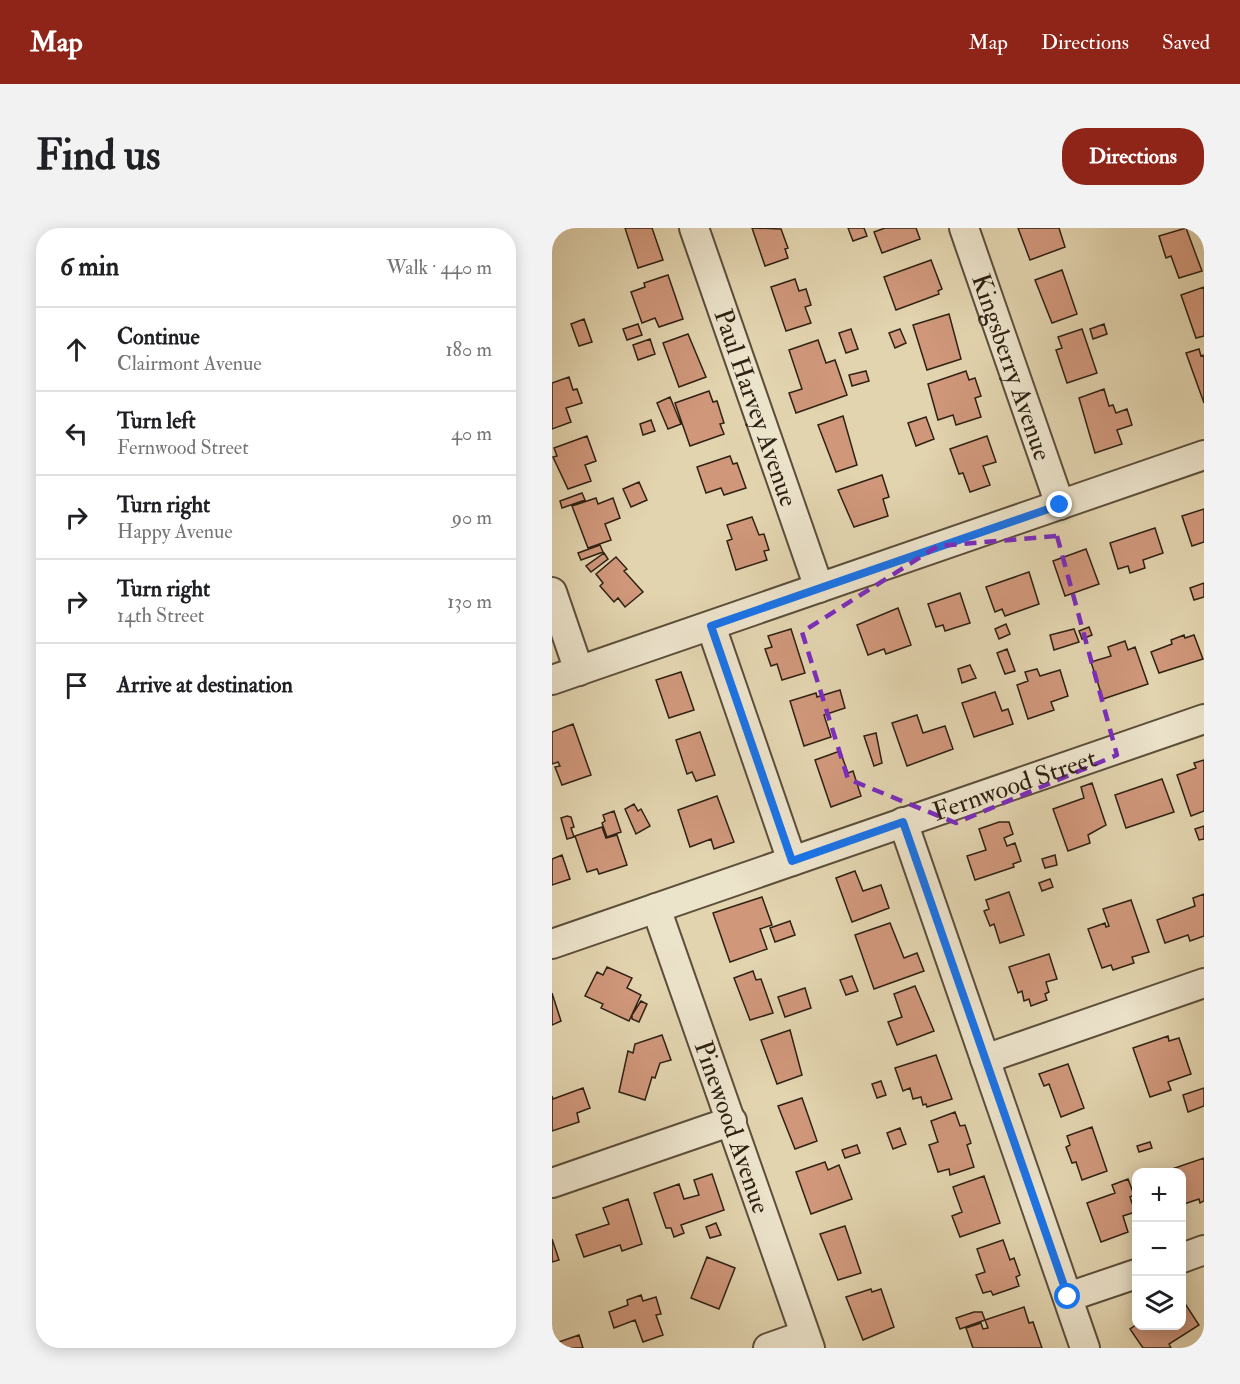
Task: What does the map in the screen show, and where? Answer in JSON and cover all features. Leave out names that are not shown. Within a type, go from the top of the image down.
[{"type":"street","name":"Paul Harvey Avenue","points":[[694,228],[819,588]]},
{"type":"street","name":"Kingsberry Avenue","points":[[964,228],[1060,505]]},
{"type":"street","points":[[552,680],[1204,455]]},
{"type":"street","points":[[552,592],[579,671]]},
{"type":"street","points":[[711,626],[792,861]]},
{"type":"street","name":"Fernwood Street","points":[[552,944],[1204,719]]},
{"type":"street","points":[[903,822],[1085,1348]]},
{"type":"street","name":"Pinewood Avenue","points":[[657,908],[808,1342]]},
{"type":"street","points":[[985,1059],[1204,983]]},
{"type":"street","points":[[552,1183],[732,1121]]},
{"type":"street","points":[[1186,1257],[1204,1250]]},
{"type":"street","points":[[1068,1297],[1132,1276]]},
{"type":"street","points":[[768,1348],[808,1342]]},
{"type":"highlighted area","points":[[1057,536],[1117,755],[956,823],[848,779],[802,632],[938,546]]},
{"type":"building","points":[[625,228],[652,228],[663,260],[638,268]]},
{"type":"building","points":[[752,228],[781,229],[788,248],[785,249],[788,258],[765,266]]},
{"type":"building","points":[[848,228],[864,228],[867,236],[853,241]]},
{"type":"building","points":[[885,228],[916,228],[920,239],[882,253],[874,232]]},
{"type":"building","points":[[1018,228],[1059,228],[1065,247],[1030,260]]},
{"type":"building","points":[[1186,228],[1202,271],[1179,278],[1171,256],[1166,258],[1159,236]]},
{"type":"building","points":[[931,260],[942,289],[938,291],[939,294],[896,310],[884,277]]},
{"type":"building","points":[[1062,270],[1077,314],[1052,323],[1035,280]]},
{"type":"building","points":[[668,275],[683,319],[659,327],[655,318],[642,323],[631,292],[645,287],[644,283]]},
{"type":"building","points":[[795,279],[799,291],[806,289],[811,305],[805,307],[811,323],[786,331],[771,287]]},
{"type":"building","points":[[1204,287],[1204,336],[1196,338],[1181,295]]},
{"type":"building","points":[[949,314],[961,359],[927,370],[913,325]]},
{"type":"building","points":[[584,319],[592,342],[579,346],[571,324]]},
{"type":"building","points":[[638,324],[642,335],[627,340],[623,329]]},
{"type":"building","points":[[1104,324],[1107,334],[1093,339],[1090,329]]},
{"type":"building","points":[[851,329],[858,349],[846,353],[839,333]]},
{"type":"building","points":[[900,329],[906,343],[895,348],[889,333]]},
{"type":"building","points":[[1082,329],[1097,373],[1067,383],[1056,350],[1062,348],[1058,337]]},
{"type":"building","points":[[688,334],[706,377],[679,387],[663,343]]},
{"type":"building","points":[[650,339],[655,354],[638,360],[633,345]]},
{"type":"building","points":[[818,340],[826,363],[835,360],[847,395],[796,413],[789,393],[802,389],[789,350]]},
{"type":"building","points":[[1199,349],[1201,356],[1204,355],[1204,403],[1186,353]]},
{"type":"building","points":[[866,371],[869,381],[852,386],[849,375]]},
{"type":"building","points":[[966,371],[969,380],[975,378],[981,396],[975,398],[981,417],[956,425],[953,415],[938,420],[928,384]]},
{"type":"building","points":[[569,377],[573,390],[577,389],[582,403],[566,408],[571,422],[552,429],[552,383]]},
{"type":"building","points":[[1104,389],[1109,406],[1113,405],[1116,413],[1127,409],[1132,425],[1117,430],[1122,444],[1095,453],[1079,398]]},
{"type":"building","points":[[709,391],[713,402],[717,401],[724,423],[720,424],[724,434],[690,446],[675,403]]},
{"type":"building","points":[[670,397],[681,424],[668,429],[657,403]]},
{"type":"building","points":[[843,416],[857,465],[836,472],[818,425]]},
{"type":"building","points":[[926,417],[934,439],[916,446],[908,423]]},
{"type":"building","points":[[651,420],[655,431],[643,435],[640,424]]},
{"type":"building","points":[[587,436],[596,461],[585,465],[591,481],[568,489],[553,457],[557,456],[554,448]]},
{"type":"building","points":[[987,436],[996,462],[983,466],[990,485],[970,492],[963,473],[959,474],[950,449]]},
{"type":"building","points":[[730,456],[733,464],[737,463],[746,488],[724,495],[721,488],[706,493],[697,467]]},
{"type":"building","points":[[882,475],[889,497],[883,499],[888,516],[854,527],[838,490]]},
{"type":"building","points":[[639,482],[647,500],[631,507],[623,489]]},
{"type":"building","points":[[582,493],[585,500],[562,508],[560,501]]},
{"type":"building","points":[[596,498],[598,504],[613,498],[620,518],[605,524],[611,540],[588,548],[572,506]]},
{"type":"building","points":[[1204,509],[1204,542],[1192,546],[1182,516]]},
{"type":"building","points":[[752,517],[759,535],[764,534],[769,550],[764,551],[767,560],[736,570],[727,541],[732,539],[727,525]]},
{"type":"building","points":[[1155,528],[1163,553],[1143,560],[1145,568],[1130,573],[1128,566],[1118,569],[1110,543]]},
{"type":"building","points":[[600,545],[603,552],[581,560],[578,553]]},
{"type":"building","points":[[1086,549],[1099,584],[1065,596],[1053,561]]},
{"type":"building","points":[[604,553],[608,559],[591,572],[586,566]]},
{"type":"building","points":[[616,557],[627,569],[624,571],[643,592],[625,607],[618,598],[614,602],[600,586],[603,583],[596,574]]},
{"type":"building","points":[[1029,572],[1039,604],[1005,616],[1002,609],[995,612],[986,587]]},
{"type":"building","points":[[1204,583],[1204,597],[1194,600],[1190,588]]},
{"type":"building","points":[[960,593],[970,623],[945,631],[943,625],[936,627],[928,604]]},
{"type":"building","points":[[898,608],[911,645],[886,654],[884,649],[868,655],[857,625]]},
{"type":"building","points":[[1006,624],[1010,634],[999,639],[995,629]]},
{"type":"building","points":[[1089,627],[1092,635],[1082,639],[1079,631]]},
{"type":"building","points":[[791,629],[805,673],[782,680],[777,664],[771,666],[765,649],[772,647],[768,636]]},
{"type":"building","points":[[1074,629],[1079,642],[1054,650],[1050,635]]},
{"type":"building","points":[[1184,635],[1185,638],[1194,635],[1203,659],[1159,673],[1151,652],[1172,644],[1171,640]]},
{"type":"building","points":[[1125,641],[1128,650],[1135,647],[1148,684],[1103,699],[1091,662],[1111,656],[1108,647]]},
{"type":"building","points":[[1007,649],[1015,671],[1005,674],[997,653]]},
{"type":"building","points":[[970,665],[976,678],[962,683],[958,669]]},
{"type":"building","points":[[1037,669],[1040,676],[1060,670],[1068,696],[1051,702],[1054,710],[1028,719],[1017,685],[1028,681],[1025,672]]},
{"type":"building","points":[[681,672],[694,710],[669,718],[656,680]]},
{"type":"building","points":[[840,690],[845,708],[824,715],[831,737],[804,746],[790,701],[816,693],[817,697]]},
{"type":"building","points":[[995,692],[1002,711],[1008,709],[1013,724],[974,737],[962,703]]},
{"type":"building","points":[[917,715],[923,733],[945,726],[953,749],[907,766],[892,723]]},
{"type":"building","points":[[573,724],[591,775],[562,785],[555,767],[560,766],[558,762],[552,764],[552,732]]},
{"type":"building","points":[[700,732],[715,775],[696,781],[692,772],[687,774],[676,740]]},
{"type":"building","points":[[876,733],[882,763],[874,766],[864,736]]},
{"type":"building","points":[[840,751],[848,773],[853,771],[861,796],[831,807],[815,760]]},
{"type":"building","points":[[1204,760],[1204,811],[1191,816],[1177,775],[1196,768],[1194,763]]},
{"type":"building","points":[[1162,779],[1174,812],[1126,828],[1115,795]]},
{"type":"building","points":[[1092,783],[1106,825],[1088,835],[1090,843],[1068,851],[1053,809],[1084,798],[1081,787]]},
{"type":"building","points":[[717,796],[734,842],[714,849],[711,839],[690,847],[678,810]]},
{"type":"building","points":[[634,804],[638,811],[641,809],[650,826],[636,834],[625,809]]},
{"type":"building","points":[[614,811],[621,832],[607,837],[602,823],[605,821],[603,815]]},
{"type":"building","points":[[571,817],[574,837],[567,839],[561,818]]},
{"type":"building","points":[[999,822],[1009,822],[1013,834],[1004,838],[1007,846],[1015,843],[1021,861],[1013,864],[1014,867],[975,880],[967,856],[986,850],[979,829]]},
{"type":"building","points":[[1204,826],[1204,839],[1199,840],[1195,829]]},
{"type":"building","points":[[602,827],[606,838],[617,835],[627,865],[599,874],[597,869],[587,872],[575,836]]},
{"type":"building","points":[[562,855],[570,879],[552,885],[552,859]]},
{"type":"building","points":[[1055,855],[1057,865],[1045,868],[1042,859]]},
{"type":"building","points":[[855,871],[863,891],[881,885],[889,908],[852,922],[836,878]]},
{"type":"building","points":[[1050,879],[1053,887],[1042,891],[1039,883]]},
{"type":"building","points":[[1009,892],[1024,935],[1000,943],[994,924],[990,926],[984,911],[989,909],[986,900]]},
{"type":"building","points":[[1204,894],[1204,936],[1190,941],[1188,935],[1165,943],[1157,920],[1195,906],[1193,898]]},
{"type":"building","points":[[762,897],[772,925],[760,929],[767,949],[730,962],[713,913]]},
{"type":"building","points":[[1131,900],[1149,952],[1132,957],[1134,963],[1113,970],[1111,965],[1102,968],[1088,929],[1105,923],[1106,927],[1109,926],[1103,909]]},
{"type":"building","points":[[790,921],[795,935],[775,942],[770,928]]},
{"type":"building","points":[[890,923],[904,958],[917,953],[924,971],[874,989],[855,935]]},
{"type":"building","points":[[1049,954],[1057,979],[1046,982],[1049,992],[1045,994],[1047,1000],[1031,1006],[1029,999],[1024,1001],[1022,991],[1018,993],[1009,967]]},
{"type":"building","points":[[607,967],[632,978],[627,988],[641,995],[629,1021],[601,1008],[603,1004],[585,996],[597,972],[603,975]]},
{"type":"building","points":[[753,971],[756,980],[761,979],[773,1013],[750,1020],[734,978]]},
{"type":"building","points":[[852,976],[858,991],[846,995],[840,980]]},
{"type":"building","points":[[915,986],[934,1031],[897,1045],[888,1022],[902,1017],[894,994]]},
{"type":"building","points":[[805,988],[811,1008],[785,1017],[778,997]]},
{"type":"building","points":[[552,993],[561,1021],[552,1025]]},
{"type":"building","points":[[641,1001],[647,1004],[639,1022],[632,1019],[632,1015]]},
{"type":"building","points":[[790,1030],[802,1075],[777,1084],[761,1040]]},
{"type":"building","points":[[662,1035],[671,1060],[660,1063],[655,1078],[652,1077],[645,1100],[619,1092],[628,1051],[633,1053],[635,1044]]},
{"type":"building","points":[[1168,1036],[1169,1041],[1179,1038],[1191,1074],[1168,1082],[1171,1090],[1150,1097],[1133,1048]]},
{"type":"building","points":[[936,1055],[952,1099],[927,1107],[926,1104],[923,1105],[921,1097],[913,1099],[910,1088],[903,1091],[895,1068]]},
{"type":"building","points":[[1068,1064],[1084,1108],[1061,1117],[1049,1084],[1044,1086],[1039,1074]]},
{"type":"building","points":[[881,1081],[886,1095],[877,1098],[872,1084]]},
{"type":"building","points":[[583,1088],[590,1108],[577,1113],[579,1122],[552,1131],[552,1096],[553,1099]]},
{"type":"building","points":[[1204,1088],[1204,1106],[1188,1112],[1183,1095]]},
{"type":"building","points":[[802,1098],[817,1141],[795,1149],[778,1106]]},
{"type":"building","points":[[955,1112],[960,1126],[965,1125],[971,1143],[967,1145],[974,1167],[950,1175],[949,1169],[938,1172],[929,1145],[938,1142],[931,1121]]},
{"type":"building","points":[[1092,1127],[1107,1171],[1082,1180],[1076,1162],[1072,1163],[1066,1147],[1070,1145],[1067,1136]]},
{"type":"building","points":[[900,1128],[906,1144],[893,1149],[887,1133]]},
{"type":"building","points":[[1150,1142],[1152,1148],[1139,1152],[1137,1146]]},
{"type":"building","points":[[857,1145],[860,1153],[845,1158],[842,1150]]},
{"type":"building","points":[[1204,1158],[1204,1201],[1200,1203],[1199,1199],[1186,1203],[1186,1168],[1175,1168]]},
{"type":"building","points":[[825,1162],[828,1170],[839,1165],[852,1199],[811,1214],[796,1172]]},
{"type":"building","points":[[712,1174],[724,1210],[681,1225],[684,1233],[674,1237],[671,1228],[666,1228],[654,1193],[679,1184],[684,1199],[699,1195],[694,1180]]},
{"type":"building","points":[[984,1176],[1000,1223],[960,1237],[952,1216],[962,1212],[953,1187]]},
{"type":"building","points":[[1128,1179],[1132,1190],[1130,1197],[1132,1213],[1123,1216],[1128,1232],[1101,1242],[1087,1203],[1115,1193],[1112,1185]]},
{"type":"building","points":[[628,1199],[642,1244],[622,1251],[620,1245],[584,1257],[576,1235],[609,1224],[603,1208]]},
{"type":"building","points":[[716,1223],[721,1235],[710,1238],[706,1227]]},
{"type":"building","points":[[845,1226],[861,1273],[838,1280],[820,1234]]},
{"type":"building","points":[[552,1239],[559,1260],[552,1262]]},
{"type":"building","points":[[1003,1240],[1010,1260],[1014,1258],[1020,1275],[1016,1277],[1019,1286],[993,1295],[991,1291],[983,1293],[976,1275],[985,1272],[977,1249]]},
{"type":"building","points":[[707,1257],[735,1268],[719,1309],[691,1298]]},
{"type":"building","points":[[871,1289],[872,1292],[881,1289],[894,1327],[863,1340],[846,1297]]},
{"type":"building","points":[[641,1295],[643,1301],[656,1297],[661,1314],[656,1315],[663,1335],[643,1342],[635,1320],[614,1328],[609,1312],[628,1305],[627,1300]]},
{"type":"building","points":[[1186,1305],[1199,1325],[1169,1344],[1171,1348],[1143,1348],[1130,1329],[1186,1330]]},
{"type":"building","points":[[1024,1307],[1029,1323],[1033,1322],[1042,1348],[973,1348],[966,1328],[981,1323],[983,1329],[988,1328],[985,1320]]},
{"type":"building","points":[[982,1312],[985,1320],[960,1329],[956,1318]]},
{"type":"building","points":[[552,1333],[556,1343],[579,1335],[583,1348],[552,1348]]},
{"type":"route","points":[[1060,505],[711,626],[792,861],[903,822],[1068,1297]]}]
